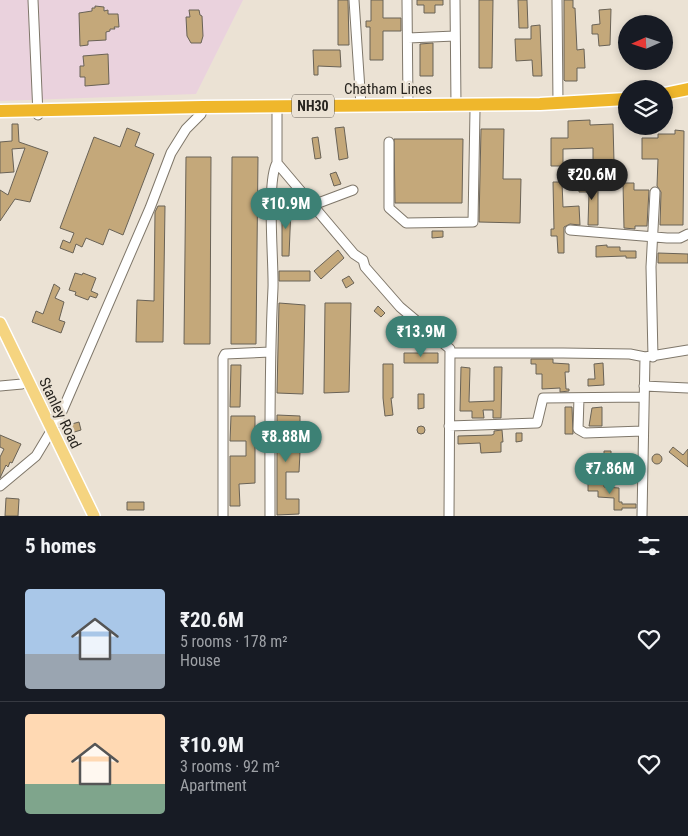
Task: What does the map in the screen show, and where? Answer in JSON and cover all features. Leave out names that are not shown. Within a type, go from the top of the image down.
[{"type":"highway","points":[[673,92],[688,89]]},
{"type":"highway","points":[[673,98],[688,96]]},
{"type":"highway","name":"Chatham Lines","points":[[0,116],[38,113],[558,103],[618,99]]},
{"type":"highway","name":"Chatham Lines","points":[[202,110],[277,112],[581,109],[618,107]]},
{"type":"highway","name":"Chatham Lines","points":[[0,111],[38,113]]},
{"type":"main road","name":"Stanley Road","points":[[0,323],[86,516]]},
{"type":"main road","name":"Stanley Road","points":[[0,340],[94,516]]},
{"type":"street","points":[[33,0],[38,113]]},
{"type":"street","points":[[354,0],[361,106]]},
{"type":"street","points":[[408,0],[408,105]]},
{"type":"street","points":[[455,0],[456,105]]},
{"type":"street","points":[[557,0],[558,103]]},
{"type":"street","points":[[408,38],[455,36]]},
{"type":"street","points":[[0,486],[28,463],[50,434],[60,416],[171,153],[186,129],[202,110]]},
{"type":"street","points":[[390,142],[389,208],[406,223],[473,222],[475,110]]},
{"type":"street","points":[[270,516],[270,352],[273,287],[272,194],[274,167],[277,163],[277,112]]},
{"type":"street","points":[[277,163],[354,254],[362,260],[400,307],[450,349],[449,516]]},
{"type":"street","points":[[312,205],[353,190]]},
{"type":"street","points":[[642,516],[644,386],[649,357],[655,192]]},
{"type":"street","points":[[570,230],[680,238],[688,234]]},
{"type":"street","points":[[450,353],[630,354],[649,357],[688,350]]},
{"type":"street","points":[[223,516],[223,358],[225,354],[270,352]]},
{"type":"street","points":[[0,386],[22,384]]},
{"type":"street","points":[[644,386],[688,388]]},
{"type":"street","points":[[449,426],[537,424],[543,398],[644,397]]},
{"type":"street","points":[[579,398],[578,429],[585,433],[643,431]]},
{"type":"shaded area","points":[[0,0],[243,0],[196,94],[0,101]]},
{"type":"building","points":[[338,0],[348,0],[349,45],[338,45]]},
{"type":"building","points":[[371,0],[383,0],[383,18],[401,18],[401,31],[383,31],[383,60],[370,60],[370,27],[366,27],[366,21],[371,21]]},
{"type":"building","points":[[417,0],[443,0],[443,5],[435,5],[435,13],[424,13],[424,5],[417,5]]},
{"type":"building","points":[[479,0],[493,0],[492,68],[479,68]]},
{"type":"building","points":[[518,0],[527,0],[528,28],[519,28]]},
{"type":"building","points":[[564,0],[573,0],[577,50],[584,49],[585,68],[577,68],[577,81],[564,80]]},
{"type":"building","points":[[95,6],[104,7],[104,11],[108,10],[108,14],[118,14],[119,27],[114,27],[115,29],[110,29],[110,31],[106,32],[106,40],[88,41],[88,45],[80,46],[79,13],[92,11],[92,8],[95,8]]},
{"type":"building","points":[[611,9],[610,45],[599,46],[598,34],[592,34],[592,25],[600,24],[599,10]]},
{"type":"building","points":[[189,10],[199,10],[202,16],[203,36],[201,43],[191,43],[187,36],[186,17],[190,17]]},
{"type":"building","points":[[540,25],[542,76],[533,76],[532,60],[516,61],[515,39],[531,39],[531,26]]},
{"type":"building","points":[[433,43],[433,76],[420,76],[420,44]]},
{"type":"building","points":[[313,50],[340,50],[341,67],[318,66],[318,75],[314,75]]},
{"type":"building","points":[[108,54],[109,84],[85,86],[85,77],[80,77],[80,66],[84,66],[83,56]]},
{"type":"building","points":[[590,120],[590,125],[613,124],[614,162],[609,162],[609,169],[600,169],[600,162],[593,163],[593,148],[563,149],[563,166],[551,166],[551,138],[568,138],[568,121]]},
{"type":"building","points":[[12,124],[18,124],[19,142],[48,152],[30,202],[15,199],[0,221],[0,190],[8,195],[25,148],[12,149],[14,172],[0,173],[0,142],[12,141]]},
{"type":"building","points":[[344,127],[348,158],[339,160],[335,128]]},
{"type":"building","points":[[127,128],[140,133],[135,146],[154,154],[123,235],[109,229],[103,245],[86,238],[82,247],[76,244],[73,253],[60,248],[63,240],[70,243],[74,233],[60,228],[94,137],[120,147]]},
{"type":"building","points":[[481,129],[504,129],[503,179],[521,179],[520,223],[479,222]]},
{"type":"building","points":[[675,130],[684,131],[683,225],[660,225],[661,192],[657,186],[658,159],[642,159],[642,138],[658,138],[658,135],[675,134]]},
{"type":"building","points":[[318,137],[321,158],[315,159],[312,138]]},
{"type":"building","points":[[394,139],[463,139],[462,203],[395,203]]},
{"type":"building","points":[[186,157],[211,157],[210,344],[184,344]]},
{"type":"building","points":[[232,157],[258,157],[256,344],[231,344]]},
{"type":"building","points":[[336,172],[341,184],[334,186],[330,174]]},
{"type":"building","points":[[553,182],[562,182],[563,207],[579,206],[580,225],[570,224],[564,227],[564,253],[558,253],[557,236],[551,236],[551,229],[554,229]]},
{"type":"building","points":[[579,183],[598,183],[598,225],[588,225],[589,192],[579,192]]},
{"type":"building","points":[[623,183],[634,183],[634,190],[649,190],[647,226],[635,226],[635,229],[624,228]]},
{"type":"building","points":[[158,206],[165,206],[163,342],[136,342],[137,300],[154,301],[155,212]]},
{"type":"building","points":[[282,207],[291,207],[289,256],[282,256]]},
{"type":"building","points":[[432,231],[443,231],[443,237],[432,238]]},
{"type":"building","points":[[607,245],[607,247],[620,247],[620,251],[636,251],[636,258],[626,258],[626,256],[596,257],[596,246]]},
{"type":"building","points":[[338,250],[344,258],[321,279],[314,271]]},
{"type":"building","points":[[658,253],[688,254],[688,263],[658,263]]},
{"type":"building","points":[[279,271],[310,271],[310,281],[279,281]]},
{"type":"building","points":[[75,273],[82,275],[83,273],[96,278],[91,291],[98,294],[96,298],[90,296],[88,300],[75,295],[76,292],[69,290]]},
{"type":"building","points":[[349,276],[354,283],[346,288],[342,280]]},
{"type":"building","points":[[54,284],[60,288],[55,298],[64,302],[59,320],[65,322],[61,333],[32,322],[36,311],[43,314]]},
{"type":"building","points":[[279,303],[305,305],[303,394],[277,393]]},
{"type":"building","points":[[325,303],[351,303],[349,392],[324,393]]},
{"type":"building","points":[[378,306],[385,313],[381,317],[374,311]]},
{"type":"building","points":[[404,353],[438,353],[438,363],[404,363]]},
{"type":"building","points":[[531,359],[553,359],[553,363],[569,364],[569,372],[565,372],[566,389],[569,389],[569,391],[560,392],[560,388],[542,389],[542,374],[536,374],[536,364],[531,364]]},
{"type":"building","points":[[603,363],[604,385],[588,386],[588,379],[595,379],[594,364]]},
{"type":"building","points":[[383,364],[393,364],[393,398],[391,398],[393,415],[385,416],[383,398]]},
{"type":"building","points":[[231,365],[241,365],[240,407],[230,407]]},
{"type":"building","points":[[461,367],[470,368],[469,402],[494,401],[494,367],[502,367],[501,418],[493,418],[493,410],[483,410],[484,418],[472,418],[472,411],[460,411]]},
{"type":"building","points":[[418,394],[424,394],[424,408],[418,409]]},
{"type":"building","points":[[565,407],[572,407],[573,434],[565,434]]},
{"type":"building","points":[[602,407],[602,426],[589,426],[592,408]]},
{"type":"building","points":[[277,415],[300,416],[300,433],[286,433],[286,452],[300,452],[299,472],[286,472],[286,499],[299,499],[299,514],[277,515]]},
{"type":"building","points":[[231,416],[255,416],[255,483],[239,484],[240,506],[230,506],[230,456],[246,456],[246,441],[230,441]]},
{"type":"building","points":[[79,422],[81,430],[71,433],[68,425]]},
{"type":"building","points":[[421,426],[425,430],[421,434],[417,430]]},
{"type":"building","points":[[502,430],[503,442],[501,442],[501,452],[481,453],[480,443],[458,444],[458,436],[492,435],[494,431]]},
{"type":"building","points":[[516,433],[522,433],[522,441],[516,442]]},
{"type":"building","points":[[0,435],[21,444],[12,463],[10,462],[8,467],[6,465],[0,478],[0,457],[4,449],[0,447]]},
{"type":"building","points":[[673,447],[683,455],[688,449],[688,467],[669,452]]},
{"type":"building","points":[[604,451],[611,451],[611,460],[604,460]]},
{"type":"building","points":[[655,454],[659,454],[662,459],[661,463],[655,464],[652,461],[652,457]]},
{"type":"building","points":[[615,469],[630,469],[630,474],[615,474]]},
{"type":"building","points":[[588,483],[604,483],[604,487],[619,488],[619,502],[622,502],[622,504],[636,504],[636,508],[614,510],[614,498],[598,497],[598,491],[588,491]]},
{"type":"building","points":[[6,498],[19,499],[18,516],[5,516]]},
{"type":"building","points":[[127,502],[144,502],[144,510],[127,510]]}]
